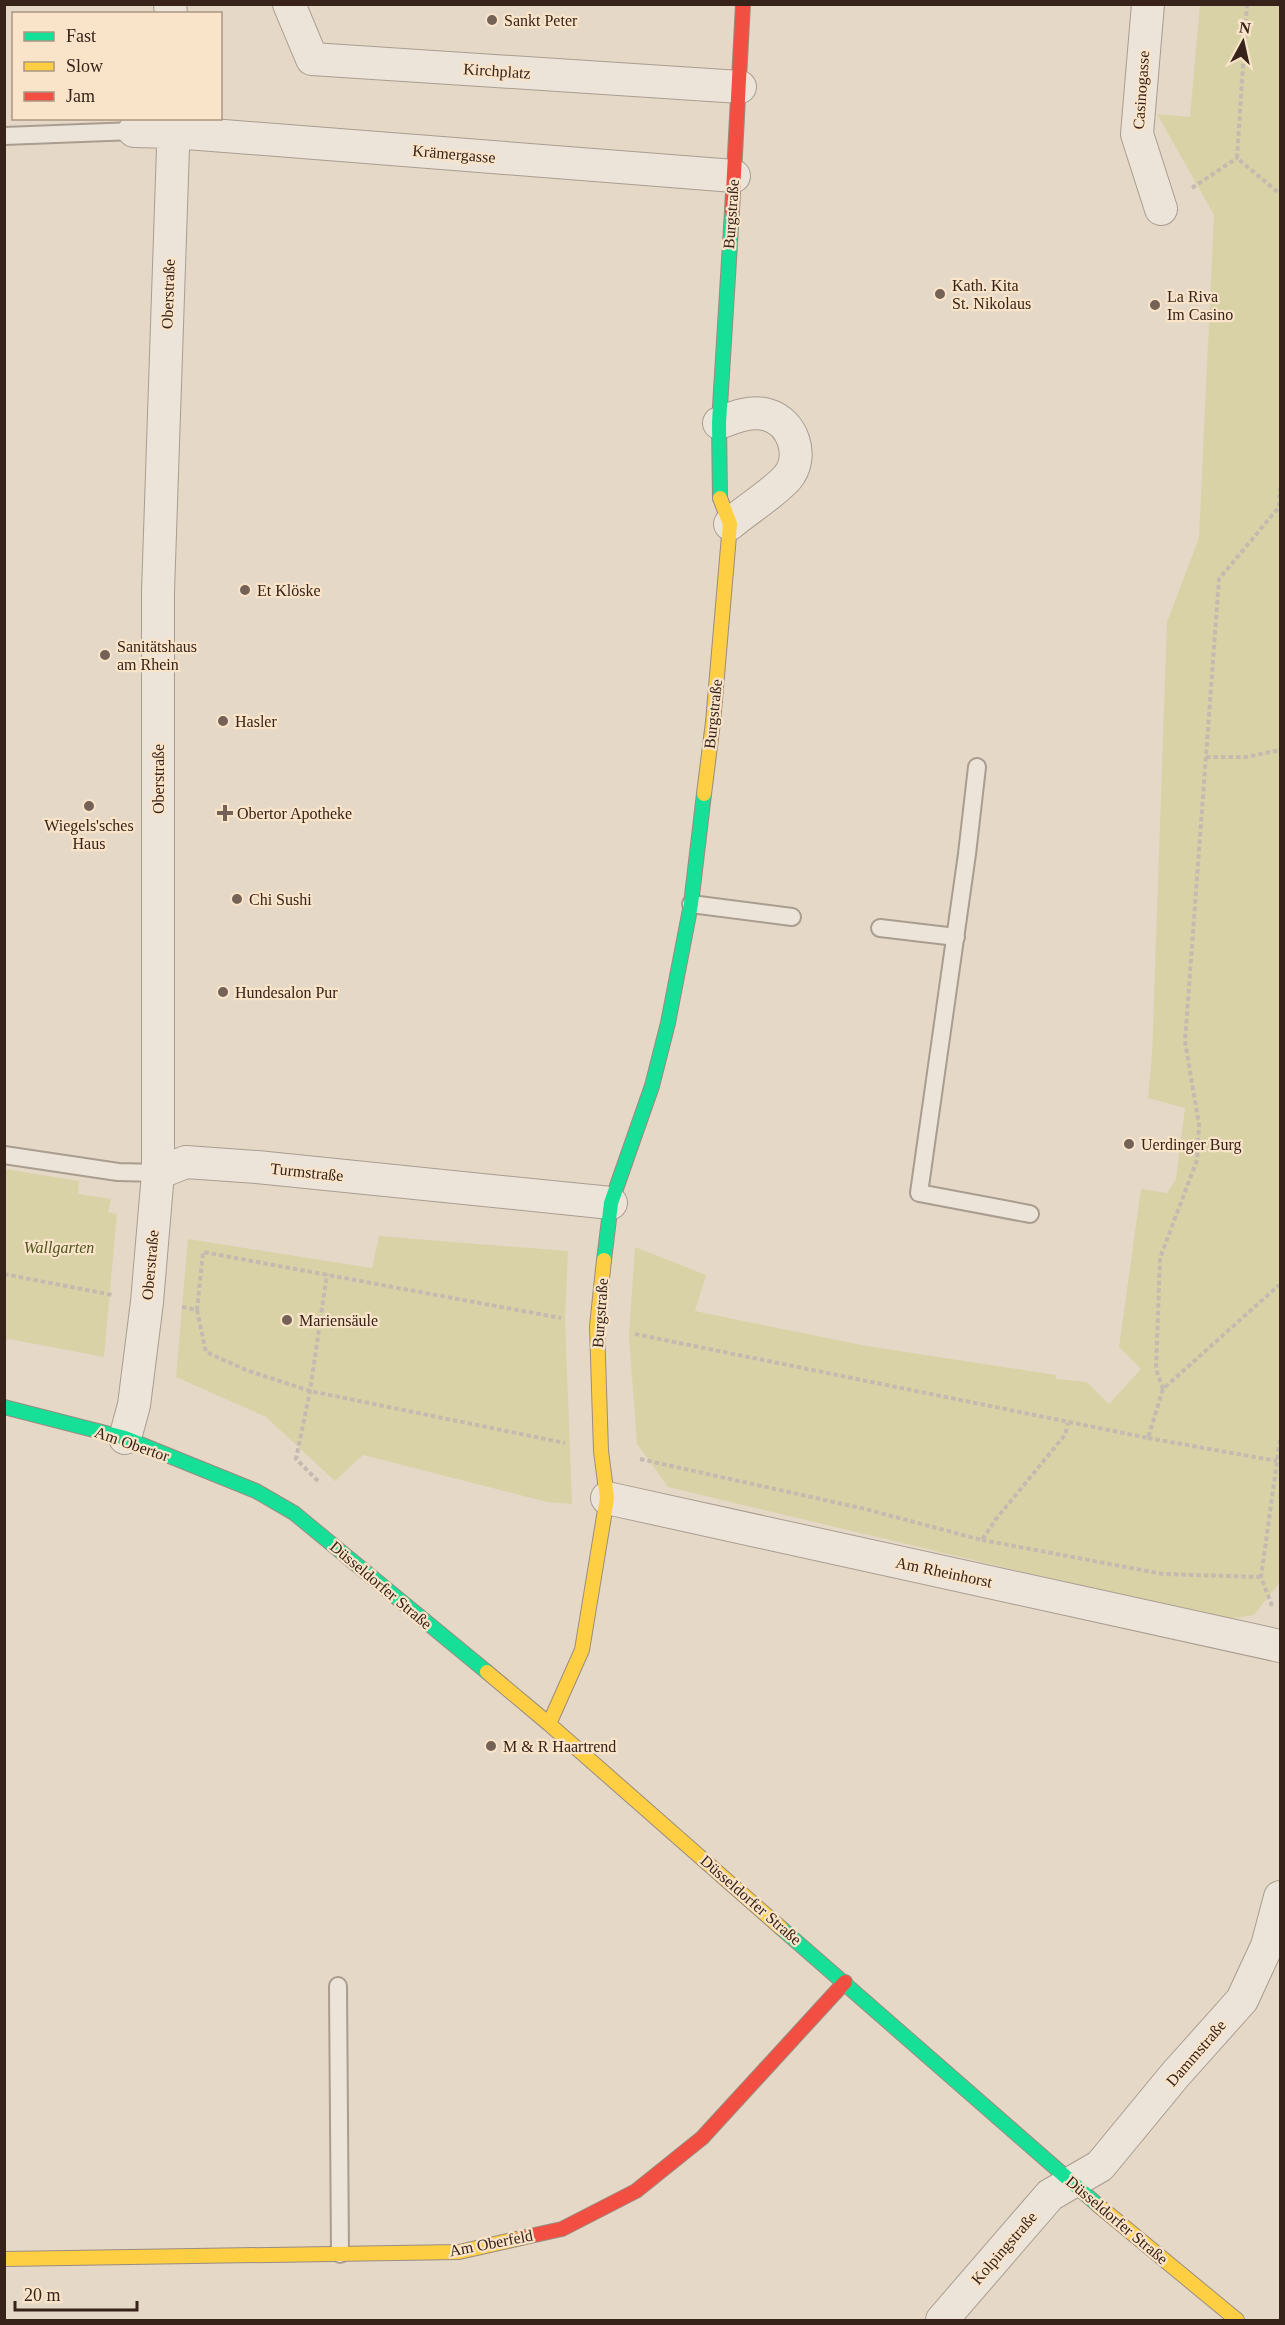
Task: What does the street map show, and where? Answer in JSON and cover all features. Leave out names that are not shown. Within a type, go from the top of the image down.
[{"type":"street","name":"Kirchplatz","points":[[289,4],[312,59],[740,87]]},
{"type":"street","name":"Burgstraße","points":[[549,1724],[582,1650],[608,1498],[601,1451],[597,1326],[611,1203],[652,1086],[668,1023],[691,904],[713,723],[730,524],[720,502],[719,423],[743,4]]},
{"type":"street","name":"Casinogasse","points":[[1148,4],[1137,134],[1161,209]]},
{"type":"street","name":"Krämergasse","points":[[134,131],[174,125],[734,176]]},
{"type":"street","name":"Oberstraße","points":[[126,1438],[134,1405],[147,1302],[158,1173],[158,592],[174,125]]},
{"type":"street","points":[[719,423],[744,414],[767,414],[783,422],[791,434],[797,456],[788,477],[730,524]]},
{"type":"street","name":"Turmstraße","points":[[158,1173],[186,1161],[611,1203]]},
{"type":"street","name":"Am Obertor","points":[[4,1407],[126,1438],[256,1491]]},
{"type":"street","name":"Düsseldorfer Straße","points":[[256,1491],[294,1513],[549,1724],[1071,2182],[1237,2320]]},
{"type":"street","name":"Am Rheinhorst","points":[[608,1498],[1281,1646]]},
{"type":"street","name":"Dammstraße","points":[[1071,2182],[1100,2166],[1175,2075],[1242,2000],[1268,1946],[1281,1897]]},
{"type":"street","name":"Am Oberfeld","points":[[4,2259],[459,2252],[562,2229],[636,2191],[702,2138],[845,1982]]},
{"type":"street","name":"Kolpingstraße","points":[[942,2320],[1050,2194],[1071,2182]]},
{"type":"lane","points":[[4,136],[134,131]]},
{"type":"lane","points":[[977,767],[956,937],[919,1193],[1030,1214]]},
{"type":"lane","points":[[691,904],[792,917]]},
{"type":"lane","points":[[880,928],[956,937]]},
{"type":"lane","name":"Turmstraße","points":[[4,1155],[118,1172],[158,1173]]},
{"type":"lane","points":[[338,1986],[340,2254]]},
{"type":"path","points":[[1237,158],[1247,4]]},
{"type":"path","points":[[1161,209],[1237,158]]},
{"type":"path","points":[[1237,158],[1281,194]]},
{"type":"path","points":[[1162,1389],[1156,1369],[1160,1258],[1197,1160],[1199,1125],[1185,1041],[1219,579],[1279,507],[1281,488]]},
{"type":"path","points":[[1206,757],[1246,757],[1281,750]]},
{"type":"path","points":[[1261,1577],[1163,1574],[982,1540],[865,1509],[601,1451],[310,1391],[246,1370],[206,1352],[197,1310],[203,1252],[597,1326],[1068,1423],[1277,1461]]},
{"type":"path","points":[[4,1274],[197,1310]]},
{"type":"path","points":[[294,1513],[319,1483],[296,1459],[310,1391],[327,1274]]},
{"type":"path","points":[[1148,1438],[1162,1389],[1278,1286],[1281,1286]]},
{"type":"path","points":[[982,1540],[996,1519],[1065,1435],[1068,1423]]},
{"type":"path","points":[[1275,1612],[1261,1577],[1281,1440]]},
{"type":"green space","points":[[1200,5],[1280,5],[1280,1582],[1254,1615],[1224,1620],[668,1487],[637,1444],[629,1336],[635,1247],[706,1275],[695,1311],[861,1345],[1056,1375],[1056,1379],[1087,1382],[1109,1404],[1141,1369],[1119,1347],[1141,1189],[1167,1193],[1176,1179],[1185,1108],[1148,1098],[1152,1056],[1167,622],[1199,538],[1214,215],[1157,114],[1190,117]]},
{"type":"green space","name":"Wallgarten","points":[[5,1169],[79,1181],[78,1194],[111,1199],[108,1212],[117,1214],[104,1357],[9,1339],[5,1341]]},
{"type":"green space","points":[[379,1236],[568,1251],[565,1319],[572,1504],[547,1502],[363,1455],[335,1481],[266,1417],[176,1377],[188,1239],[372,1268]]},
{"type":"traffic: fast","points":[[720,498],[719,423],[732,211]]},
{"type":"traffic: fast","points":[[604,1260],[611,1203],[652,1086],[668,1023],[691,904],[704,794]]},
{"type":"traffic: fast","points":[[4,1407],[125,1438],[256,1491],[294,1513],[487,1672]]},
{"type":"traffic: fast","points":[[781,1928],[1099,2206]]},
{"type":"traffic: slow","points":[[704,794],[713,722],[730,524],[720,498]]},
{"type":"traffic: slow","points":[[549,1724],[582,1650],[607,1498],[601,1451],[597,1326],[604,1260]]},
{"type":"traffic: slow","points":[[487,1672],[781,1928]]},
{"type":"traffic: slow","points":[[1099,2206],[1237,2320]]},
{"type":"traffic: slow","points":[[4,2259],[459,2252],[521,2238]]},
{"type":"traffic: jam","points":[[732,211],[743,4]]},
{"type":"traffic: jam","points":[[521,2238],[562,2229],[636,2191],[702,2138],[845,1982]]},
{"type":"place","name":"Sankt Peter","points":[[492,20]]},
{"type":"place","name":"Kath. Kita St. Nikolaus","points":[[940,294]]},
{"type":"place","name":"La Riva Im Casino","points":[[1155,305]]},
{"type":"place","name":"Et Klöske","points":[[245,590]]},
{"type":"place","name":"Sanitätshaus am Rhein","points":[[105,655]]},
{"type":"place","name":"Hasler","points":[[223,721]]},
{"type":"place","name":"Wiegels'sches Haus","points":[[89,806]]},
{"type":"place","name":"Obertor Apotheke","points":[[225,813]]},
{"type":"place","name":"Chi Sushi","points":[[237,899]]},
{"type":"place","name":"Hundesalon Pur","points":[[223,992]]},
{"type":"place","name":"Uerdinger Burg","points":[[1129,1144]]},
{"type":"place","name":"Mariensäule","points":[[287,1320]]},
{"type":"place","name":"M & R Haartrend","points":[[491,1746]]}]
